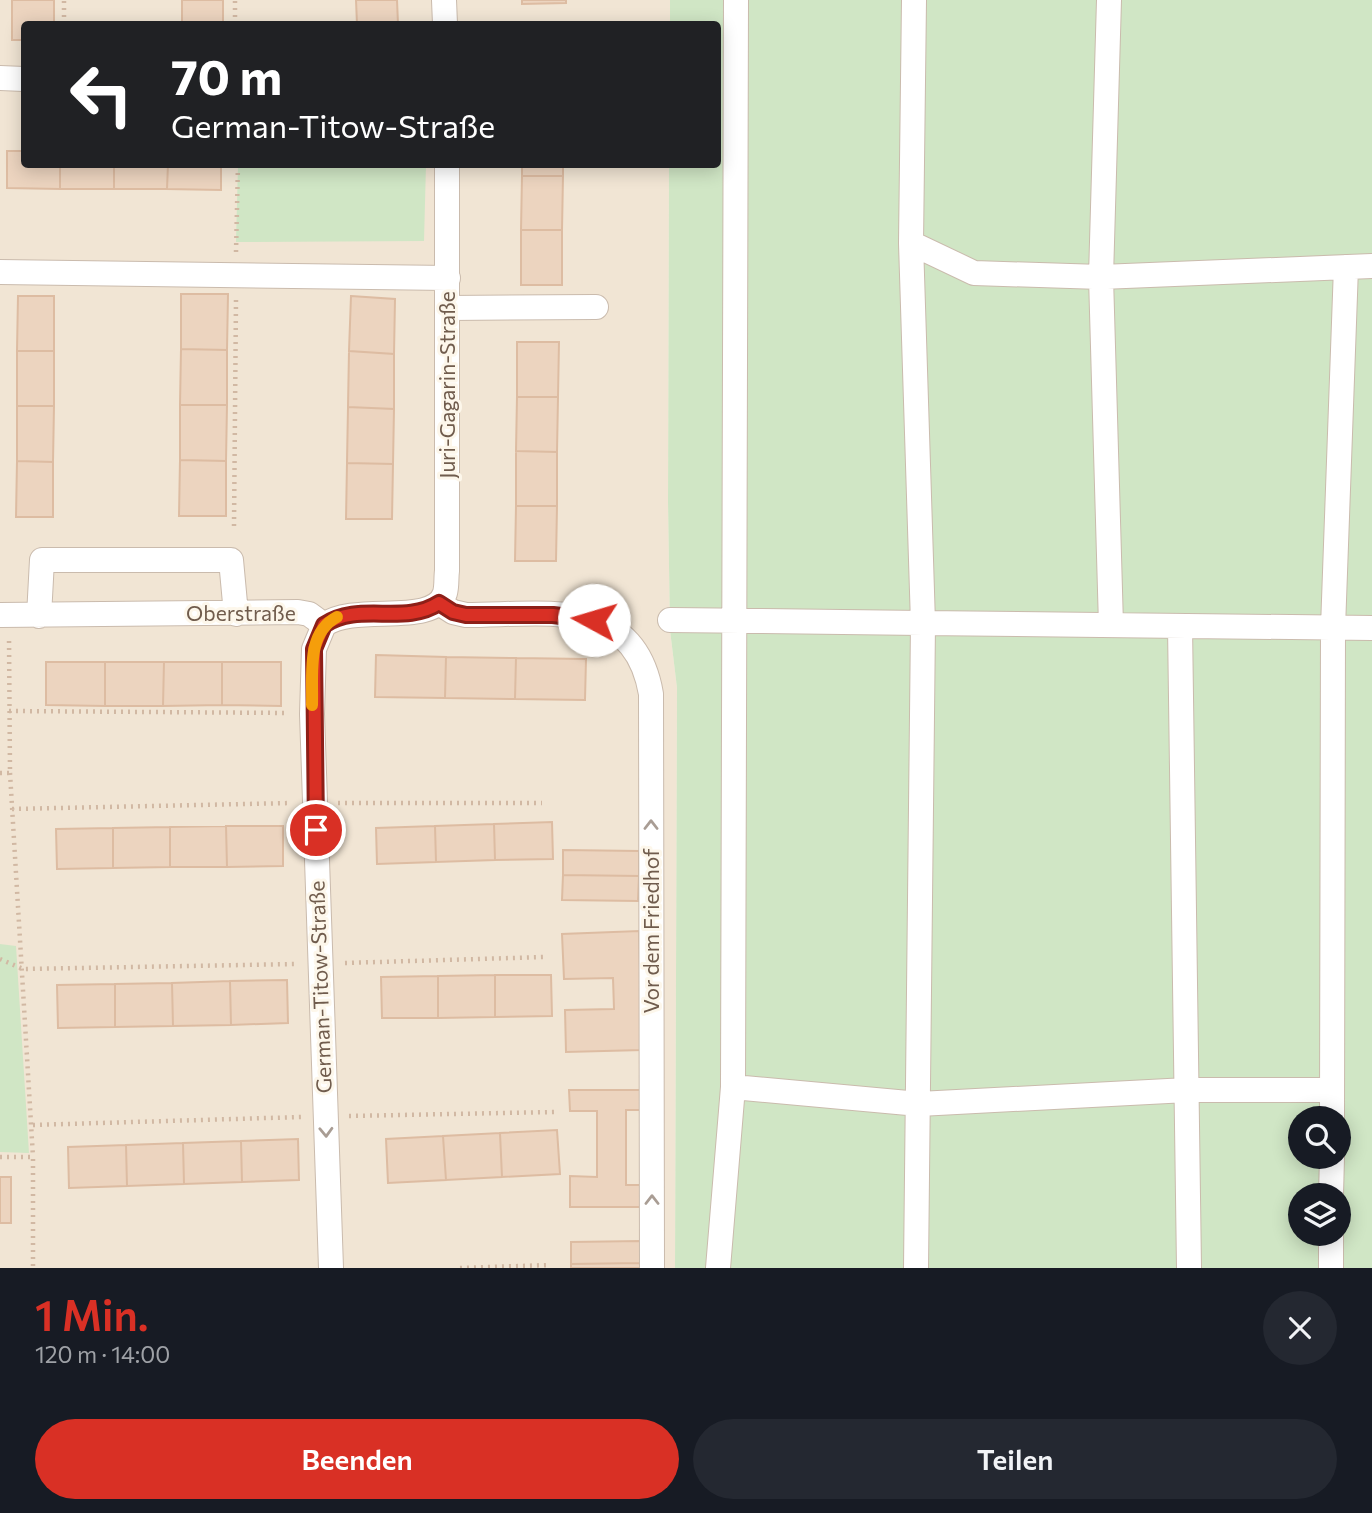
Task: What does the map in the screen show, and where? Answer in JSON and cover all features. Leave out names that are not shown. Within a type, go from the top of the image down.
[{"type":"street","points":[[444,0],[445,21]]},
{"type":"street","points":[[719,1268],[733,1087],[732,620],[736,0]]},
{"type":"street","points":[[914,0],[911,243],[923,623],[916,1268]]},
{"type":"street","points":[[1109,0],[1101,277],[1111,625]]},
{"type":"street","points":[[0,78],[21,79]]},
{"type":"street","name":"Juri-Gagarin-Straße","points":[[439,603],[445,593],[447,571],[447,168]]},
{"type":"street","points":[[911,243],[974,273],[1101,277],[1372,266]]},
{"type":"street","points":[[1332,1106],[1333,628],[1346,267]]},
{"type":"street","points":[[0,271],[448,278]]},
{"type":"street","points":[[448,308],[596,307]]},
{"type":"street","points":[[40,604],[42,560],[231,560],[236,614]]},
{"type":"street","name":"Vor dem Friedhof","points":[[439,603],[453,612],[466,615],[553,615],[594,620],[613,627],[640,654],[651,694],[652,1268]]},
{"type":"street","name":"Oberstraße","points":[[4,615],[40,604],[236,614],[309,614],[324,625],[350,614],[413,613],[428,610],[439,603]]},
{"type":"street","points":[[670,620],[1372,628]]},
{"type":"street","name":"German-Titow-Straße","points":[[324,625],[314,649],[312,714],[331,1268]]},
{"type":"street","points":[[1180,626],[1189,1268]]},
{"type":"street","points":[[733,1087],[919,1104],[1187,1090],[1332,1090]]},
{"type":"street","points":[[1331,1246],[1331,1268]]},
{"type":"path","points":[[64,0],[64,21]]},
{"type":"path","points":[[235,0],[235,21]]},
{"type":"path","points":[[234,526],[238,168]]},
{"type":"path","points":[[4,615],[12,809],[33,1125],[33,1268]]},
{"type":"path","points":[[9,711],[312,714]]},
{"type":"path","points":[[0,773],[10,773]]},
{"type":"path","points":[[12,809],[315,803],[542,803]]},
{"type":"path","points":[[0,959],[23,970],[545,957]]},
{"type":"path","points":[[33,1125],[554,1112]]},
{"type":"path","points":[[0,1157],[33,1157]]},
{"type":"path","points":[[460,1268],[550,1265]]},
{"type":"shaded area","points":[[0,0],[670,0],[670,21],[21,21],[21,168],[669,168],[668,502],[670,630],[677,688],[675,1268],[0,1268]]},
{"type":"green space","points":[[670,0],[1372,0],[1372,1268],[675,1268],[677,688],[670,630],[669,168],[721,168],[721,21],[670,21]]},
{"type":"green space","points":[[238,168],[426,168],[424,241],[236,242]]},
{"type":"green space","points":[[0,944],[16,946],[29,1153],[0,1152]]},
{"type":"building","points":[[12,0],[54,0],[54,21],[21,21],[21,40],[12,40]]},
{"type":"building","points":[[182,0],[223,0],[223,21],[182,21]]},
{"type":"building","points":[[356,0],[397,0],[398,21],[357,21]]},
{"type":"building","points":[[522,0],[566,0],[566,3],[522,4]]},
{"type":"building","points":[[7,151],[21,151],[21,168],[60,168],[60,189],[7,188]]},
{"type":"building","points":[[60,168],[114,168],[114,189],[60,189]]},
{"type":"building","points":[[114,168],[168,168],[167,189],[114,189]]},
{"type":"building","points":[[168,168],[221,168],[221,190],[167,189]]},
{"type":"building","points":[[522,168],[563,168],[563,176],[522,176]]},
{"type":"building","points":[[522,176],[563,176],[562,230],[521,230]]},
{"type":"building","points":[[521,230],[562,230],[562,285],[521,285]]},
{"type":"building","points":[[181,294],[228,294],[227,350],[181,349]]},
{"type":"building","points":[[18,296],[54,296],[54,351],[17,351]]},
{"type":"building","points":[[351,296],[395,299],[394,354],[349,351]]},
{"type":"building","points":[[517,342],[559,342],[558,397],[517,397]]},
{"type":"building","points":[[181,349],[227,350],[227,405],[180,405]]},
{"type":"building","points":[[17,351],[54,351],[54,406],[17,406]]},
{"type":"building","points":[[349,351],[394,354],[394,409],[348,407]]},
{"type":"building","points":[[517,397],[558,397],[557,452],[516,451]]},
{"type":"building","points":[[180,405],[227,405],[226,461],[180,460]]},
{"type":"building","points":[[17,406],[54,406],[53,462],[17,461]]},
{"type":"building","points":[[348,407],[394,409],[393,464],[347,463]]},
{"type":"building","points":[[516,451],[557,452],[557,506],[516,506]]},
{"type":"building","points":[[180,460],[226,461],[226,516],[179,516]]},
{"type":"building","points":[[17,461],[53,462],[53,517],[16,517]]},
{"type":"building","points":[[347,463],[393,464],[392,519],[346,519]]},
{"type":"building","points":[[516,506],[557,506],[556,561],[515,561]]},
{"type":"building","points":[[376,655],[446,657],[445,698],[375,697]]},
{"type":"building","points":[[446,657],[516,658],[515,699],[445,698]]},
{"type":"building","points":[[516,658],[586,659],[585,700],[515,699]]},
{"type":"building","points":[[46,662],[105,662],[105,706],[46,705]]},
{"type":"building","points":[[105,662],[164,662],[163,706],[105,706]]},
{"type":"building","points":[[164,662],[222,662],[222,705],[163,706]]},
{"type":"building","points":[[222,662],[281,662],[281,706],[222,705]]},
{"type":"building","points":[[552,822],[553,859],[495,860],[494,824]]},
{"type":"building","points":[[494,824],[495,860],[436,862],[435,826]]},
{"type":"building","points":[[226,826],[283,826],[283,866],[227,867]]},
{"type":"building","points":[[226,826],[227,867],[170,867],[170,827]]},
{"type":"building","points":[[435,826],[436,862],[377,864],[376,828]]},
{"type":"building","points":[[170,827],[170,867],[113,868],[113,828]]},
{"type":"building","points":[[113,828],[113,868],[57,869],[56,829]]},
{"type":"building","points":[[563,850],[639,851],[639,876],[563,875]]},
{"type":"building","points":[[563,875],[639,876],[638,901],[562,900]]},
{"type":"building","points":[[639,931],[642,1050],[566,1052],[565,1010],[614,1009],[613,978],[564,979],[562,934]]},
{"type":"building","points":[[495,975],[551,975],[552,1016],[495,1017]]},
{"type":"building","points":[[495,975],[495,1017],[438,1018],[438,976]]},
{"type":"building","points":[[438,976],[438,1018],[382,1018],[381,977]]},
{"type":"building","points":[[287,980],[288,1023],[231,1025],[230,981]]},
{"type":"building","points":[[230,981],[231,1025],[173,1026],[172,983]]},
{"type":"building","points":[[172,983],[173,1026],[115,1027],[115,984]]},
{"type":"building","points":[[115,984],[115,1027],[58,1028],[57,985]]},
{"type":"building","points":[[569,1090],[643,1090],[643,1110],[626,1110],[626,1185],[643,1185],[643,1207],[570,1207],[570,1176],[597,1177],[597,1111],[570,1111]]},
{"type":"building","points":[[557,1130],[560,1174],[502,1177],[500,1133]]},
{"type":"building","points":[[500,1133],[502,1177],[446,1180],[443,1136]]},
{"type":"building","points":[[443,1136],[446,1180],[388,1183],[386,1139]]},
{"type":"building","points":[[298,1139],[299,1180],[242,1182],[241,1141]]},
{"type":"building","points":[[241,1141],[242,1182],[184,1184],[183,1143]]},
{"type":"building","points":[[183,1143],[184,1184],[127,1186],[126,1145]]},
{"type":"building","points":[[126,1145],[127,1186],[69,1188],[68,1147]]},
{"type":"building","points":[[0,1177],[11,1177],[11,1223],[0,1223]]},
{"type":"building","points":[[640,1241],[640,1263],[571,1264],[571,1242]]},
{"type":"building","points":[[640,1263],[640,1268],[571,1268],[571,1264]]},
{"type":"slow traffic","points":[[312,705],[314,649],[317,637],[324,625],[337,617]]},
{"type":"route","points":[[316,830],[312,714],[314,649],[324,625],[335,618],[350,614],[413,613],[428,610],[439,603],[453,612],[466,615],[553,615],[594,620]]}]
